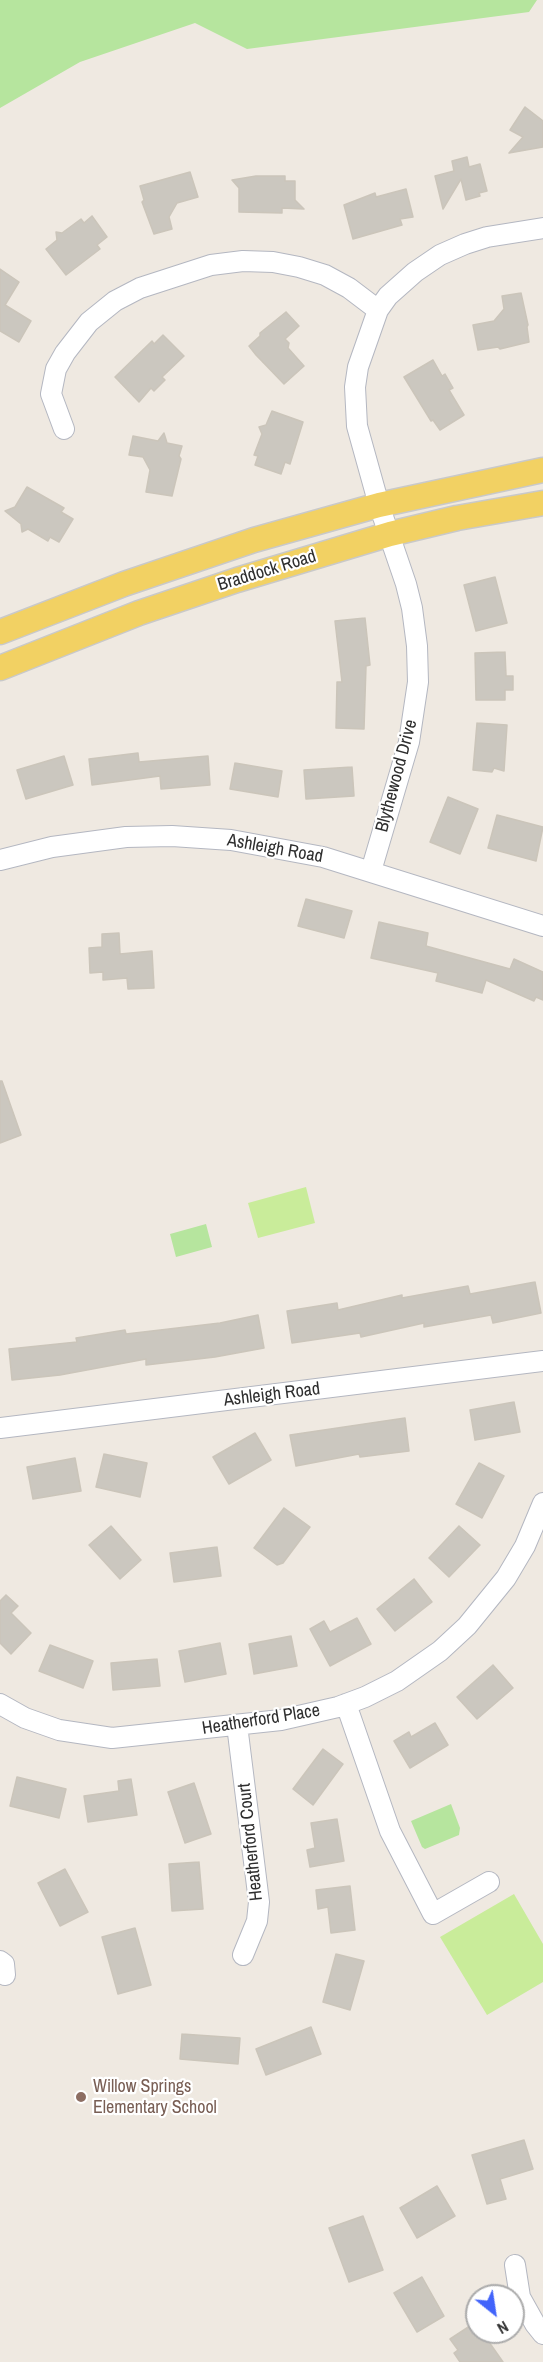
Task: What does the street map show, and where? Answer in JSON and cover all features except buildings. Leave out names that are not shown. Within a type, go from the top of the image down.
[{"type":"main road","name":"Braddock Road","points":[[0,632],[124,584],[254,540],[379,505],[543,470]]},
{"type":"main road","name":"Braddock Road","points":[[0,668],[140,613],[237,580],[390,534],[457,518],[543,503]]},
{"type":"street","points":[[64,429],[51,394],[60,361],[89,322],[115,301],[140,288],[211,265],[243,261],[273,262],[325,275],[349,288],[378,310],[388,296],[440,255],[487,237],[543,228]]},
{"type":"street","name":"Blythewood Drive","points":[[371,871],[409,742],[417,682],[417,646],[412,608],[361,443],[354,408],[358,367],[378,310]]},
{"type":"street","name":"Ashleigh Road","points":[[0,860],[52,847],[92,841],[172,836],[231,840],[269,845],[323,857],[543,926]]},
{"type":"street","name":"Ashleigh Road","points":[[0,1428],[543,1361]]},
{"type":"street","name":"Heatherford Place","points":[[0,1704],[25,1718],[59,1730],[88,1736],[131,1738],[309,1715],[346,1704],[397,1681],[424,1664],[467,1626],[506,1578],[525,1546],[543,1503]]},
{"type":"street","points":[[346,1704],[390,1831],[433,1914],[489,1882]]},
{"type":"street","name":"Heatherford Court","points":[[237,1725],[259,1902],[257,1921],[243,1956]]},
{"type":"street","points":[[515,2265],[520,2297],[543,2334]]},
{"type":"green space","points":[[0,0],[537,0],[529,12],[247,49],[195,23],[80,62],[0,108]]},
{"type":"green space","points":[[306,1187],[315,1223],[258,1238],[248,1203]]},
{"type":"green space","points":[[206,1224],[212,1247],[176,1257],[170,1234]]},
{"type":"green space","points":[[451,1804],[460,1828],[459,1835],[425,1849],[411,1821]]},
{"type":"green space","points":[[514,1894],[543,1944],[543,1982],[487,2015],[440,1937]]},
{"type":"place","name":"Willow Springs Elementary School","points":[[81,2097]]}]
